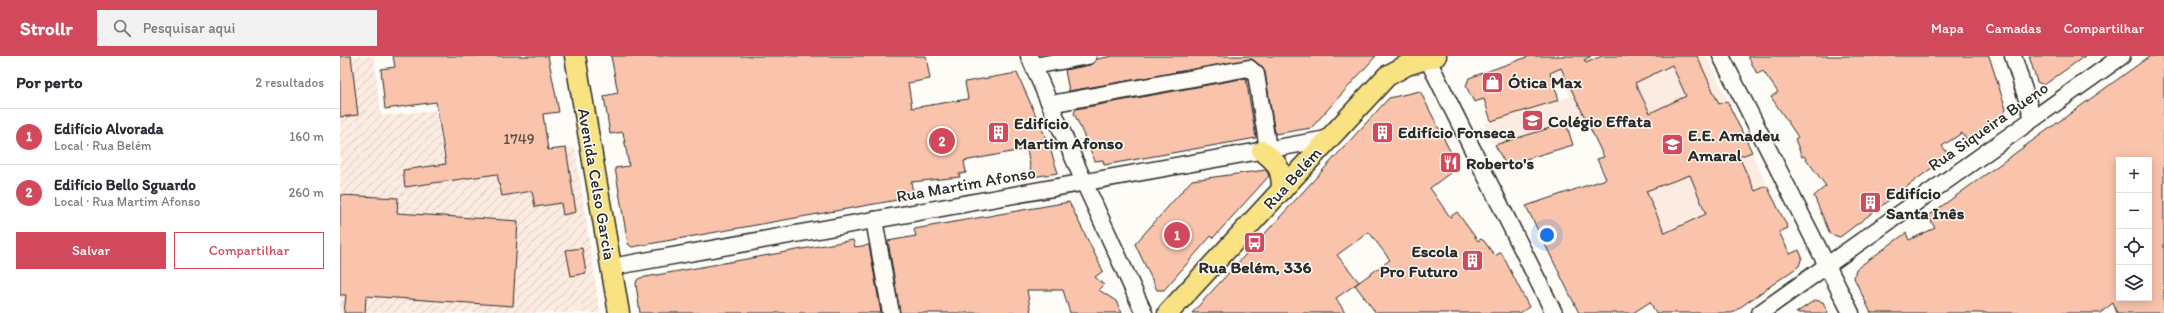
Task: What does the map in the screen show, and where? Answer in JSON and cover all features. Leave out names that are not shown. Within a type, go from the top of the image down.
[{"type":"main road","name":"Avenida Celso Garcia","points":[[575,56],[619,313]]},
{"type":"main road","name":"Rua Belém","points":[[1168,313],[1327,139],[1387,76],[1407,65],[1430,57]]},
{"type":"main road","points":[[1265,150],[1280,168],[1282,190]]},
{"type":"street","points":[[1088,56],[1032,61],[1084,182],[1144,313]]},
{"type":"street","points":[[1721,56],[1851,313]]},
{"type":"street","points":[[2013,56],[2033,118]]},
{"type":"street","name":"Rua Siqueira Bueno","points":[[1760,313],[2122,56]]},
{"type":"street","points":[[1430,57],[1554,313]]},
{"type":"street","points":[[1050,104],[1247,68],[1251,69],[1256,74],[1265,150]]},
{"type":"street","name":"Rua Martim Afonso","points":[[611,267],[1327,139]]},
{"type":"street","points":[[874,220],[890,313]]},
{"type":"shaded area","points":[[340,56],[374,56],[381,116],[435,110],[445,164],[575,147],[600,313],[340,313]]},
{"type":"shaded area","name":"E.E. Amadeu Amaral","points":[[1545,56],[1707,56],[1767,186],[1665,233],[1636,169],[1606,179],[1597,159],[1604,157],[1585,117],[1495,145],[1484,123],[1570,97],[1562,76],[1555,78]]},
{"type":"building","points":[[340,56],[351,56],[358,115],[340,117]]},
{"type":"building","points":[[393,56],[548,56],[559,112],[543,114],[548,150],[566,148],[576,212],[563,215],[561,203],[535,207],[532,191],[502,196],[497,174],[405,187],[403,170],[446,164],[436,102],[385,109],[381,69],[395,67]]},
{"type":"building","points":[[611,56],[926,56],[930,79],[908,83],[912,108],[968,99],[965,82],[1017,73],[1049,145],[1058,173],[1032,177],[1027,149],[964,161],[966,173],[959,174],[960,177],[911,182],[914,197],[632,247],[628,244],[615,168],[629,166],[623,132],[610,134],[604,96],[618,93]]},
{"type":"building","points":[[1113,56],[1376,56],[1311,128],[1275,134],[1265,72],[1262,67],[1252,59],[1069,91],[1065,70],[1090,65],[1097,59]]},
{"type":"building","points":[[1530,56],[1591,56],[1584,60],[1586,63],[1602,56],[1697,56],[1719,104],[1727,101],[1752,152],[1739,157],[1755,191],[1767,186],[1788,228],[1779,232],[1790,254],[1799,250],[1802,257],[1799,266],[1732,313],[1656,313],[1650,302],[1633,313],[1579,313],[1526,206],[1606,179],[1597,159],[1604,157],[1561,68],[1550,73],[1559,100],[1491,121],[1484,99],[1474,102],[1466,86],[1469,78]],"holes":[[[1672,65],[1686,96],[1650,113],[1635,83]],[[1690,175],[1706,214],[1665,233],[1646,191]]]},
{"type":"building","points":[[1748,56],[1989,56],[2006,109],[2003,116],[1968,141],[1962,133],[1942,146],[1949,155],[1840,237],[1830,234],[1814,196],[1826,186],[1804,156],[1802,157],[1795,139],[1798,137],[1771,97],[1778,92],[1763,71],[1757,74]]},
{"type":"building","points":[[2029,56],[2085,56],[2044,85],[2037,82]]},
{"type":"building","points":[[2150,56],[2164,56],[2164,313],[2117,313],[2113,303],[2100,313],[1871,313],[1854,278],[1856,269],[1906,233],[1909,240],[1935,228],[1928,216]]},
{"type":"building","points":[[1246,78],[1256,138],[1104,165],[1103,160],[1095,161],[1074,113],[1076,109]]},
{"type":"building","points":[[1420,91],[1458,167],[1430,188],[1450,217],[1457,212],[1478,241],[1481,239],[1484,241],[1495,256],[1501,252],[1529,307],[1520,313],[1376,313],[1355,285],[1390,260],[1369,232],[1337,255],[1359,282],[1336,298],[1345,313],[1192,313],[1389,98]]},
{"type":"building","points":[[1566,123],[1573,145],[1506,165],[1495,145]]},
{"type":"building","points":[[1266,170],[1269,176],[1213,238],[1211,236],[1164,290],[1157,290],[1135,244],[1192,180]]},
{"type":"building","points":[[340,195],[398,198],[397,213],[518,221],[513,306],[366,296],[365,313],[344,313],[346,295],[340,295]]},
{"type":"building","points":[[1069,202],[1103,271],[1095,277],[1104,285],[1099,290],[1116,301],[1122,313],[1070,313],[1063,290],[1027,290],[1031,313],[900,313],[888,241],[916,236],[914,229]]},
{"type":"building","points":[[853,240],[855,247],[869,245],[881,313],[640,313],[636,284],[637,280],[640,278]]},
{"type":"building","points":[[582,248],[586,273],[571,276],[566,250]]},
{"type":"building","points":[[1815,300],[1823,302],[1828,313],[1796,313]]},
{"type":"place","name":"Ótica Max","points":[[1493,82]]},
{"type":"place","name":"Colégio Effata","points":[[1533,121]]},
{"type":"place","name":"Edifício Fonseca","points":[[1383,132]]},
{"type":"place","name":"Edifício Martim Afonso","points":[[999,133]]},
{"type":"place","name":"Edifício Bello Sguardo","points":[[942,141]]},
{"type":"place","name":"E.E. Amadeu Amaral","points":[[1673,145]]},
{"type":"place","name":"Roberto's","points":[[1450,163]]},
{"type":"place","name":"Edifício Santa Inês","points":[[1871,203]]},
{"type":"place","name":"Edifício Alvorada","points":[[1177,235]]},
{"type":"place","name":"Rua Belém, 336","points":[[1255,243]]},
{"type":"place","name":"Escola Pro Futuro","points":[[1473,261]]}]
